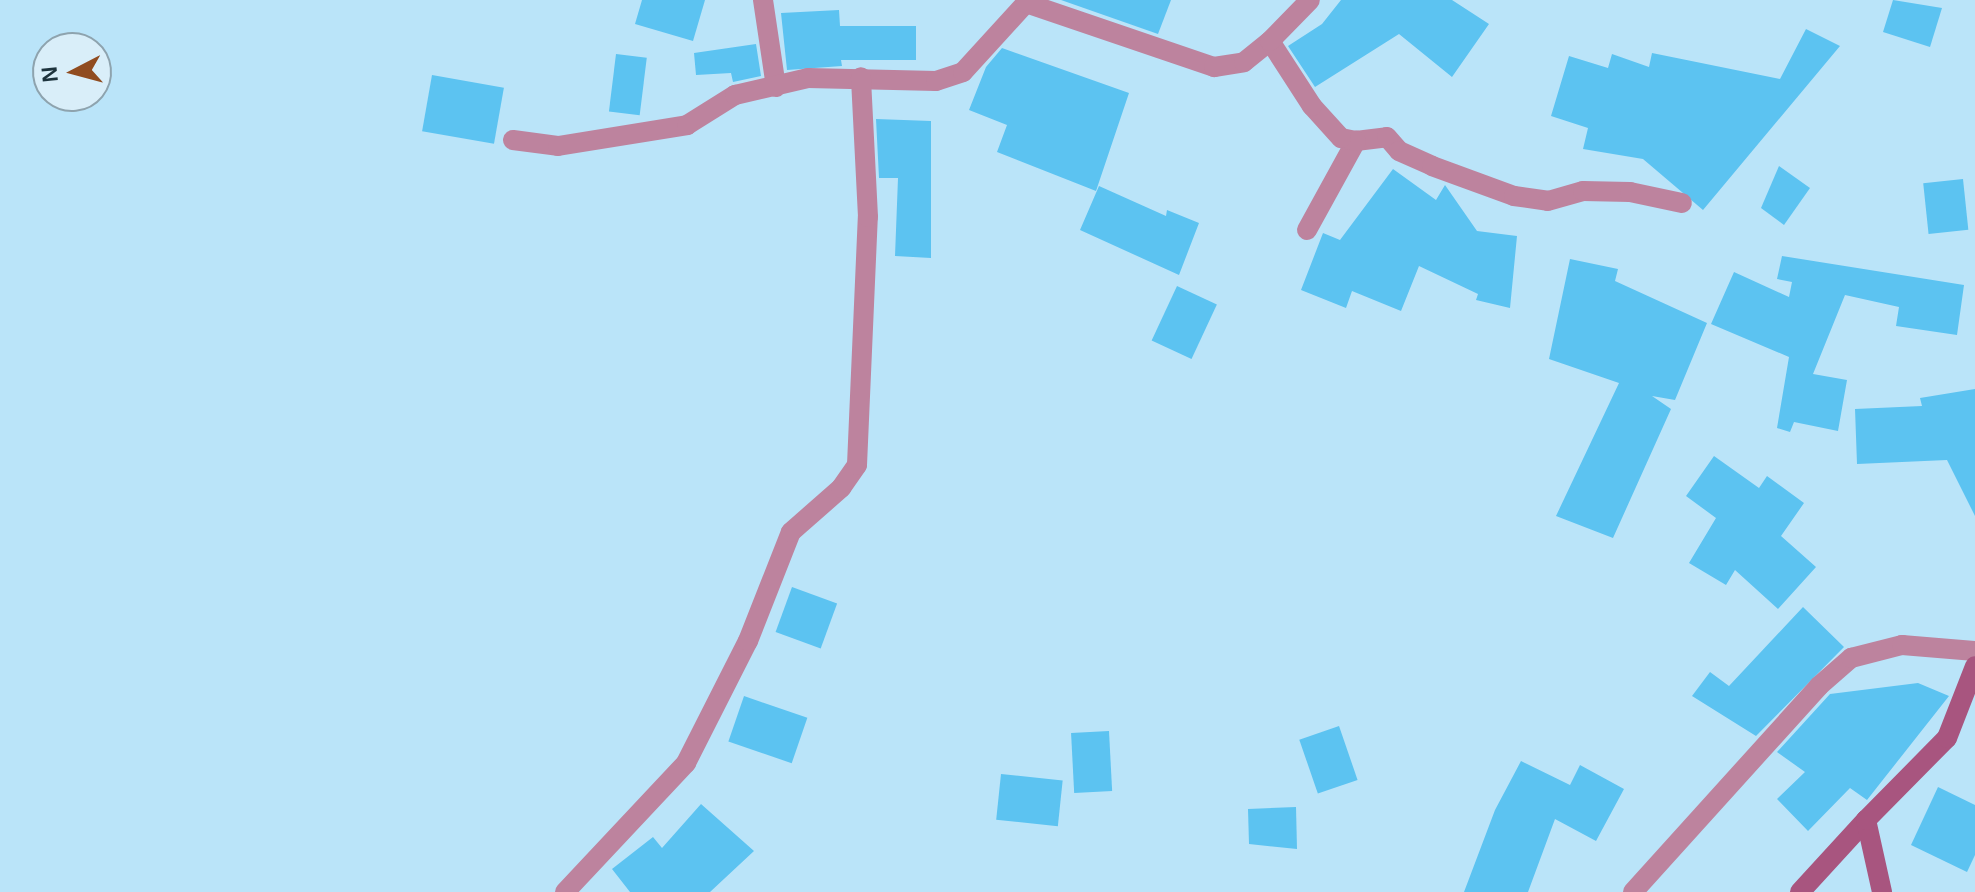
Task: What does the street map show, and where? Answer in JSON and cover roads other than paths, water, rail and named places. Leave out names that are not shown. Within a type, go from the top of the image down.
[{"type":"street","points":[[763,0],[776,87]]},
{"type":"street","points":[[513,140],[558,146],[687,125],[735,95],[808,78],[936,81],[963,72],[1027,2],[1214,67],[1244,62],[1270,41],[1310,0]]},
{"type":"street","points":[[1270,41],[1312,106],[1341,138],[1356,141],[1387,137],[1421,161],[1514,196],[1548,201],[1583,191],[1630,192],[1682,203]]},
{"type":"street","points":[[565,892],[686,763],[748,641],[791,532],[841,488],[857,465],[868,217],[861,77]]},
{"type":"street","points":[[1307,230],[1356,141]]},
{"type":"street","points":[[1633,892],[1819,686],[1851,658],[1902,645],[1975,651]]},
{"type":"street","points":[[1800,892],[1947,738],[1975,666]]},
{"type":"street","points":[[1866,820],[1882,892]]}]
